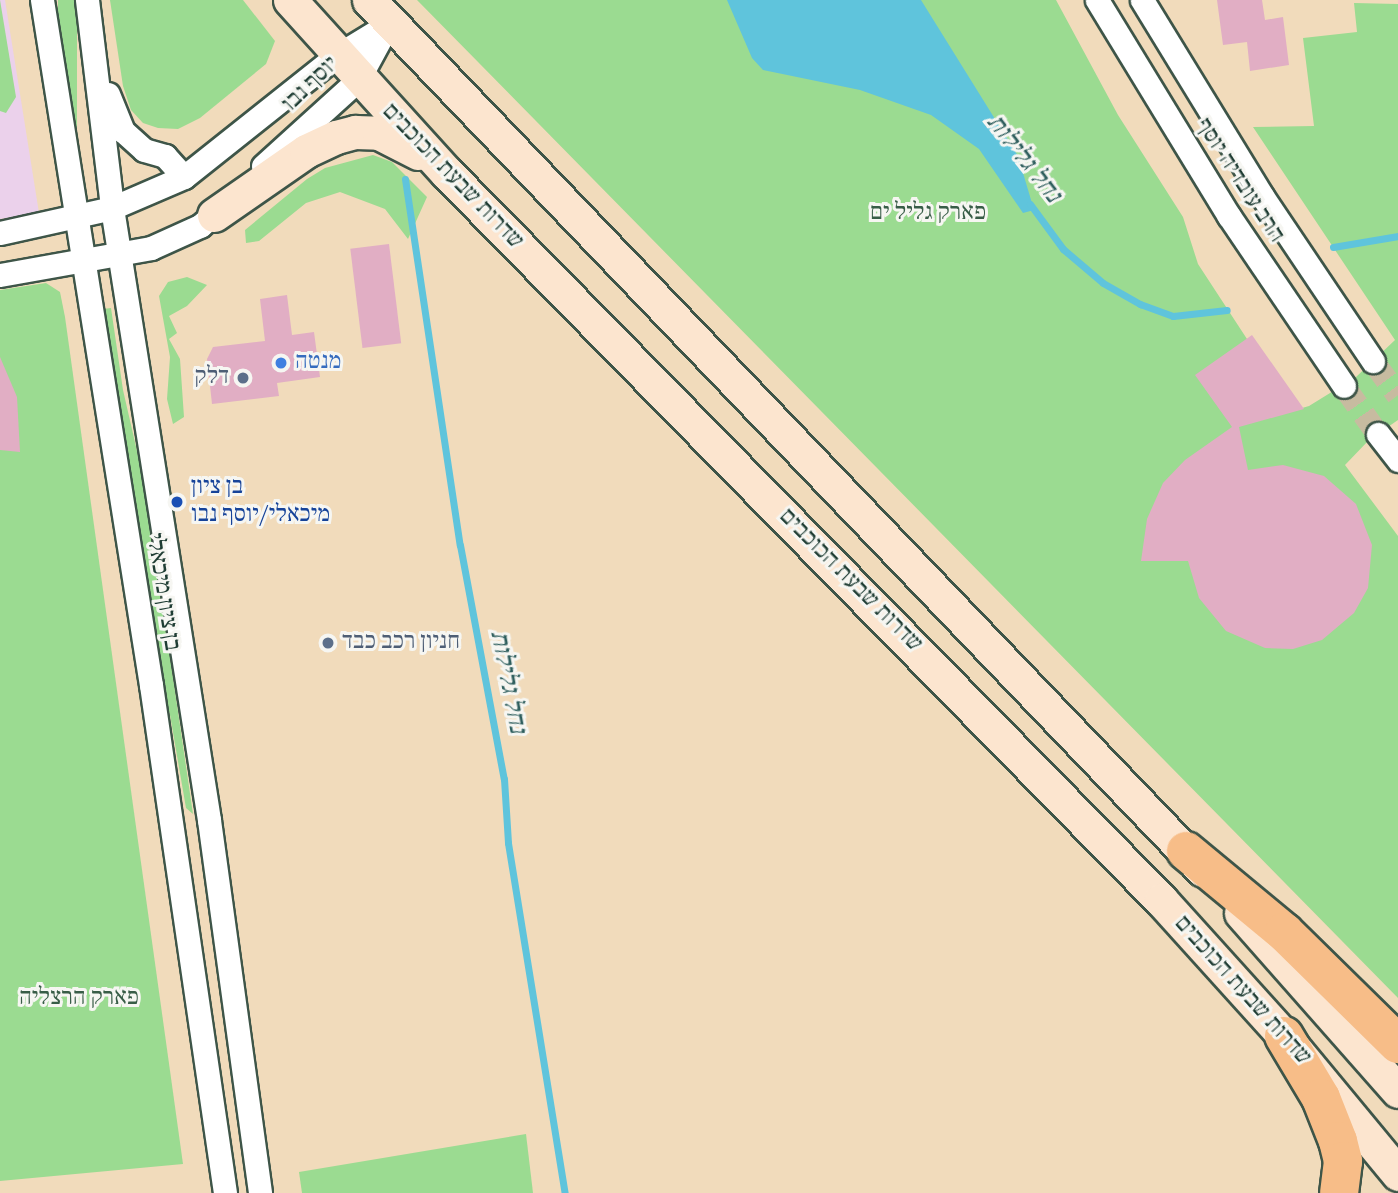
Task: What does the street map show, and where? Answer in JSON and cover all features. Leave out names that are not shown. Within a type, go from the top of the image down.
[{"type":"highway","points":[[1186,851],[1284,932],[1398,1044]]},
{"type":"highway","points":[[1284,1036],[1321,1098],[1338,1141],[1343,1161],[1339,1193]]},
{"type":"main road","name":"שדרות שבעת הכוכבים","points":[[290,0],[347,68],[447,173],[996,729],[1284,1036],[1398,1174]]},
{"type":"main road","name":"שדרות שבעת הכוכבים","points":[[379,11],[1186,851],[1398,1091]]},
{"type":"main road","points":[[214,215],[306,151],[355,132],[388,137],[447,173]]},
{"type":"street","name":"בן ציון מיכאלי","points":[[42,0],[73,216],[151,685],[225,1193]]},
{"type":"street","name":"בן ציון מיכאלי","points":[[87,0],[112,208],[212,840],[260,1193]]},
{"type":"street","name":"הרב עובדיה יוסף","points":[[1097,0],[1229,216],[1343,386]]},
{"type":"street","name":"הרב עובדיה יוסף","points":[[1142,0],[1262,196],[1373,361]]},
{"type":"street","name":"יוסף נבו","points":[[0,233],[112,208],[184,177],[347,68],[379,11]]},
{"type":"street","name":"יוסף נבו","points":[[0,275],[120,256],[163,242],[214,215],[347,68],[379,11]]},
{"type":"street","points":[[97,66],[123,131],[144,150],[165,156],[184,177]]},
{"type":"street","points":[[1378,434],[1398,460]]},
{"type":"shaded area","points":[[0,0],[5,0],[39,213],[0,219]]},
{"type":"green space","points":[[0,0],[16,97],[6,113],[0,111]]},
{"type":"green space","points":[[58,0],[77,0],[77,157],[58,157]]},
{"type":"green space","points":[[110,0],[243,0],[275,41],[266,64],[200,118],[178,129],[158,128],[143,123],[131,110],[123,86]]},
{"type":"green space","name":"פארק גליל ים","points":[[417,0],[1056,0],[1118,115],[1183,217],[1198,264],[1247,339],[1233,428],[1309,406],[1356,377],[1395,340],[1253,127],[1314,126],[1303,38],[1357,32],[1354,3],[1398,4],[1398,420],[1369,440],[1345,465],[1398,536],[1398,998]]},
{"type":"green space","points":[[373,155],[392,162],[427,197],[408,239],[385,209],[340,192],[306,203],[259,241],[246,243],[245,230],[307,179],[325,168]]},
{"type":"green space","points":[[187,277],[207,285],[187,306],[169,316],[177,333],[169,339],[180,359],[184,417],[173,424],[167,399],[170,357],[159,296],[168,282]]},
{"type":"green space","name":"פארק הרצליה","points":[[46,283],[60,292],[65,317],[183,1164],[0,1181],[0,290]]},
{"type":"green space","points":[[111,308],[123,390],[145,486],[193,814],[186,808],[170,715],[155,665],[103,309]]},
{"type":"green space","points":[[526,1134],[533,1193],[302,1193],[299,1172]]},
{"type":"water","points":[[727,0],[921,0],[1018,156],[1034,210],[1023,213],[979,149],[931,115],[860,90],[763,70],[752,58]]},
{"type":"building","points":[[1217,0],[1262,0],[1265,20],[1283,17],[1289,65],[1250,71],[1247,42],[1223,45]]},
{"type":"building","points":[[389,244],[401,343],[362,348],[350,249]]},
{"type":"building","points":[[287,295],[292,335],[314,332],[320,377],[277,383],[279,396],[212,404],[207,359],[213,347],[265,341],[260,299]]},
{"type":"building","points":[[1252,335],[1304,409],[1239,427],[1248,470],[1283,465],[1324,476],[1356,504],[1372,545],[1368,588],[1354,613],[1322,640],[1293,649],[1265,648],[1226,631],[1199,598],[1188,561],[1141,561],[1147,519],[1163,483],[1185,460],[1232,427],[1195,375]]},
{"type":"building","points":[[0,357],[17,397],[20,452],[0,450]]},
{"type":"waterway","name":"נחל גלילות","points":[[405,179],[460,545],[504,779],[508,843],[565,1193]]},
{"type":"waterway","name":"נחל גלילות","points":[[1030,204],[1063,249],[1103,283],[1140,304],[1173,316],[1227,310]]},
{"type":"waterway","name":"נחל גלילות","points":[[1333,247],[1398,236]]},
{"type":"tunnel","points":[[1373,361],[1398,395]]},
{"type":"tunnel","points":[[1344,386],[1378,434]]},
{"type":"place","name":"מנטה","points":[[281,363]]},
{"type":"place","name":"דלק","points":[[243,378]]},
{"type":"place","name":"בן ציון מיכאלי/יוסף נבו","points":[[177,502]]},
{"type":"place","name":"חניון רכב כבד","points":[[328,643]]}]
